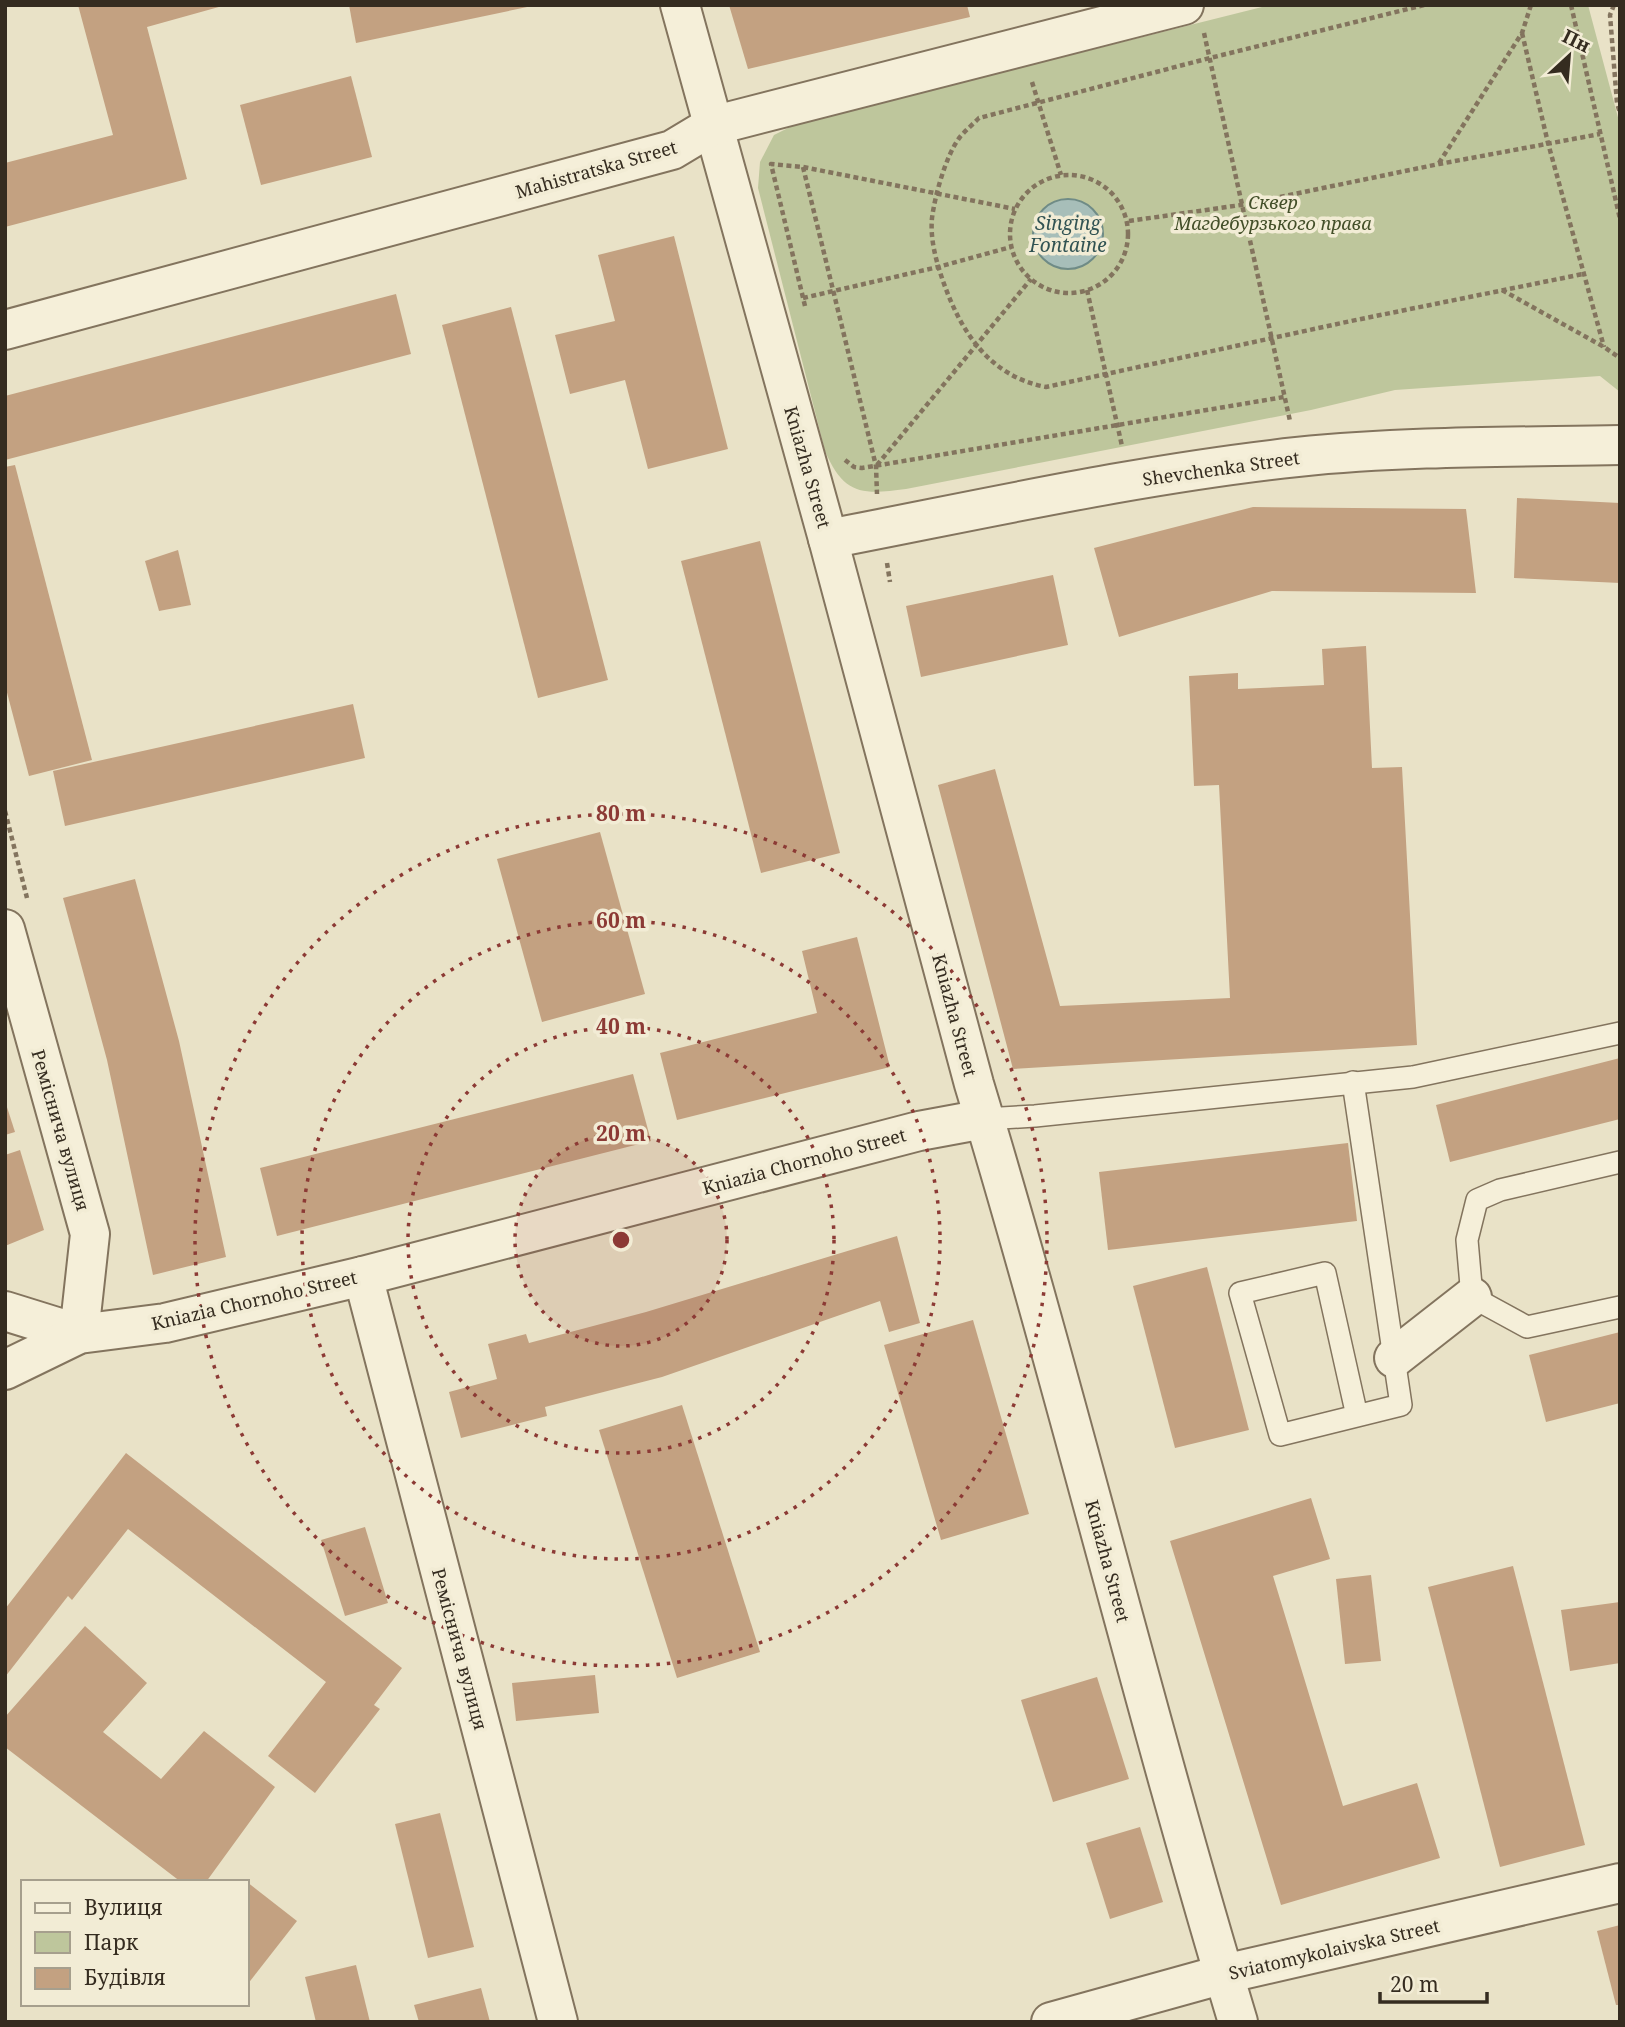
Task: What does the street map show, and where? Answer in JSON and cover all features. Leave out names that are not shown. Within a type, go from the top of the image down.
[{"type":"street","name":"Kniazha Street","points":[[680,5],[828,539],[984,1119],[1238,2022]]},
{"type":"street","name":"Mahistratska Street","points":[[5,330],[672,150],[712,126],[1184,5]]},
{"type":"street","name":"Shevchenka Street","points":[[828,539],[1128,480],[1298,457],[1431,449],[1620,445]]},
{"type":"street","name":"Реміснича вулиця","points":[[5,929],[90,1234],[79,1334]]},
{"type":"street","name":"Kniazia Chornoho Street","points":[[5,1370],[79,1334],[165,1323],[363,1276],[919,1131],[984,1119]]},
{"type":"street","name":"Реміснича вулиця","points":[[363,1276],[558,2022]]},
{"type":"street","points":[[1394,1358],[1472,1297]]},
{"type":"street","points":[[5,1311],[79,1334]]},
{"type":"street","name":"Sviatomykolaivska Street","points":[[1051,2022],[1224,1974],[1620,1883]]},
{"type":"lane","name":"Kniazia Chornoho Street","points":[[984,1119],[1413,1077],[1620,1033]]},
{"type":"lane","points":[[1353,1082],[1401,1405],[1357,1416],[1280,1435],[1240,1293],[1325,1273],[1357,1416]]},
{"type":"lane","points":[[1620,1162],[1500,1190],[1477,1200],[1467,1240],[1472,1297],[1527,1327],[1620,1307]]},
{"type":"path","points":[[1424,5],[979,118],[960,137],[951,152],[937,193],[932,220],[934,251],[953,310],[975,345],[998,366],[1025,383],[1046,387],[1501,289],[1583,274]]},
{"type":"path","points":[[1439,164],[1522,33],[1531,5]]},
{"type":"path","points":[[1572,5],[1620,219]]},
{"type":"path","points":[[1614,5],[1610,15],[1620,113]]},
{"type":"path","points":[[1522,33],[1548,144],[1604,346]]},
{"type":"path","points":[[876,466],[1284,397],[1210,58]]},
{"type":"path","points":[[1038,103],[1060,175]]},
{"type":"path","points":[[1129,221],[1241,205],[1600,134]]},
{"type":"path","points":[[1011,247],[803,298],[771,164],[803,167],[1015,209]]},
{"type":"path","points":[[803,167],[876,466]]},
{"type":"path","points":[[1060,175],[1080,175],[1098,182],[1123,206],[1129,221],[1126,250],[1118,267],[1104,281],[1087,290],[1067,293],[1048,289],[1031,279],[1018,265],[1011,247],[1010,228],[1015,209],[1026,192],[1042,181],[1060,175]]},
{"type":"path","points":[[876,466],[1031,279]]},
{"type":"path","points":[[1501,289],[1604,346],[1620,358]]},
{"type":"path","points":[[1087,290],[1118,425]]},
{"type":"green space","name":"Сквер Магдебурзького права","points":[[1270,5],[1588,5],[1620,125],[1620,392],[1600,376],[1395,390],[1311,410],[906,489],[877,492],[856,489],[847,484],[832,466],[825,451],[758,188],[760,162],[774,135],[796,124]]},
{"type":"water","name":"Singing Fontaine","points":[[1068,199],[1093,209],[1103,234],[1093,259],[1068,269],[1043,259],[1033,234],[1043,209]]},
{"type":"building","points":[[78,5],[226,5],[147,27],[187,179],[5,227],[5,163],[113,135]]},
{"type":"building","points":[[349,5],[532,5],[532,6],[356,43]]},
{"type":"building","points":[[729,5],[967,5],[970,17],[748,69]]},
{"type":"building","points":[[351,76],[372,157],[261,185],[240,105]]},
{"type":"building","points":[[674,236],[728,449],[648,469],[625,380],[570,394],[555,335],[615,321],[598,255]]},
{"type":"building","points":[[396,294],[411,354],[5,460],[5,396]]},
{"type":"building","points":[[511,307],[608,680],[538,698],[442,325]]},
{"type":"building","points":[[15,465],[92,760],[29,776],[5,685],[5,467]]},
{"type":"building","points":[[1517,498],[1620,503],[1620,583],[1514,578]]},
{"type":"building","points":[[1253,507],[1466,509],[1476,593],[1272,591],[1119,637],[1094,548]]},
{"type":"building","points":[[760,541],[840,853],[761,873],[681,561]]},
{"type":"building","points":[[178,550],[191,605],[159,611],[145,561]]},
{"type":"building","points":[[1053,575],[1068,645],[921,677],[906,606]]},
{"type":"building","points":[[1366,646],[1372,768],[1402,767],[1417,1045],[1013,1069],[938,785],[995,769],[1060,1006],[1230,998],[1219,785],[1194,786],[1189,676],[1238,673],[1238,689],[1324,685],[1322,649]]},
{"type":"building","points":[[353,704],[365,758],[65,826],[53,771]]},
{"type":"building","points":[[600,832],[645,994],[542,1022],[497,859]]},
{"type":"building","points":[[135,879],[179,1041],[226,1257],[153,1275],[107,1060],[63,898]]},
{"type":"building","points":[[857,937],[890,1067],[677,1120],[660,1053],[817,1013],[802,951]]},
{"type":"building","points":[[1620,1058],[1620,1119],[1450,1162],[1436,1105]]},
{"type":"building","points":[[633,1074],[651,1141],[277,1236],[260,1168]]},
{"type":"building","points":[[5,1101],[15,1132],[5,1135]]},
{"type":"building","points":[[1348,1143],[1357,1221],[1108,1250],[1099,1172]]},
{"type":"building","points":[[20,1150],[44,1230],[5,1246],[5,1155]]},
{"type":"building","points":[[897,1236],[920,1323],[889,1332],[880,1301],[662,1377],[545,1407],[547,1416],[461,1438],[449,1392],[497,1379],[488,1344],[526,1334],[529,1343],[646,1312]]},
{"type":"building","points":[[1207,1267],[1249,1430],[1175,1448],[1133,1286]]},
{"type":"building","points":[[973,1320],[1029,1514],[941,1540],[884,1345]]},
{"type":"building","points":[[1620,1332],[1620,1403],[1546,1422],[1529,1355]]},
{"type":"building","points":[[682,1405],[760,1652],[677,1678],[599,1430]]},
{"type":"building","points":[[126,1453],[402,1668],[374,1705],[380,1709],[315,1793],[268,1756],[326,1682],[128,1529],[72,1600],[68,1596],[5,1677],[5,1609]]},
{"type":"building","points":[[1311,1498],[1330,1559],[1273,1576],[1343,1806],[1417,1783],[1440,1858],[1281,1905],[1170,1541]]},
{"type":"building","points":[[365,1527],[388,1603],[345,1616],[321,1540]]},
{"type":"building","points":[[1513,1566],[1585,1845],[1500,1867],[1428,1587]]},
{"type":"building","points":[[1371,1575],[1381,1661],[1345,1664],[1336,1579]]},
{"type":"building","points":[[1620,1602],[1620,1663],[1570,1671],[1561,1610]]},
{"type":"building","points":[[85,1626],[147,1683],[103,1732],[161,1779],[204,1731],[275,1787],[207,1880],[178,1880],[5,1747],[5,1717]]},
{"type":"building","points":[[595,1675],[599,1713],[516,1721],[512,1683]]},
{"type":"building","points":[[1097,1677],[1129,1779],[1053,1802],[1021,1700]]},
{"type":"building","points":[[440,1813],[474,1947],[428,1958],[395,1824]]},
{"type":"building","points":[[1140,1827],[1163,1902],[1110,1919],[1086,1843]]},
{"type":"building","points":[[248,1883],[297,1921],[248,1984]]},
{"type":"building","points":[[1620,1925],[1620,2005],[1616,2005],[1597,1931]]},
{"type":"building","points":[[356,1965],[370,2022],[316,2022],[305,1977]]},
{"type":"building","points":[[481,1988],[490,2022],[419,2022],[414,2005]]}]
